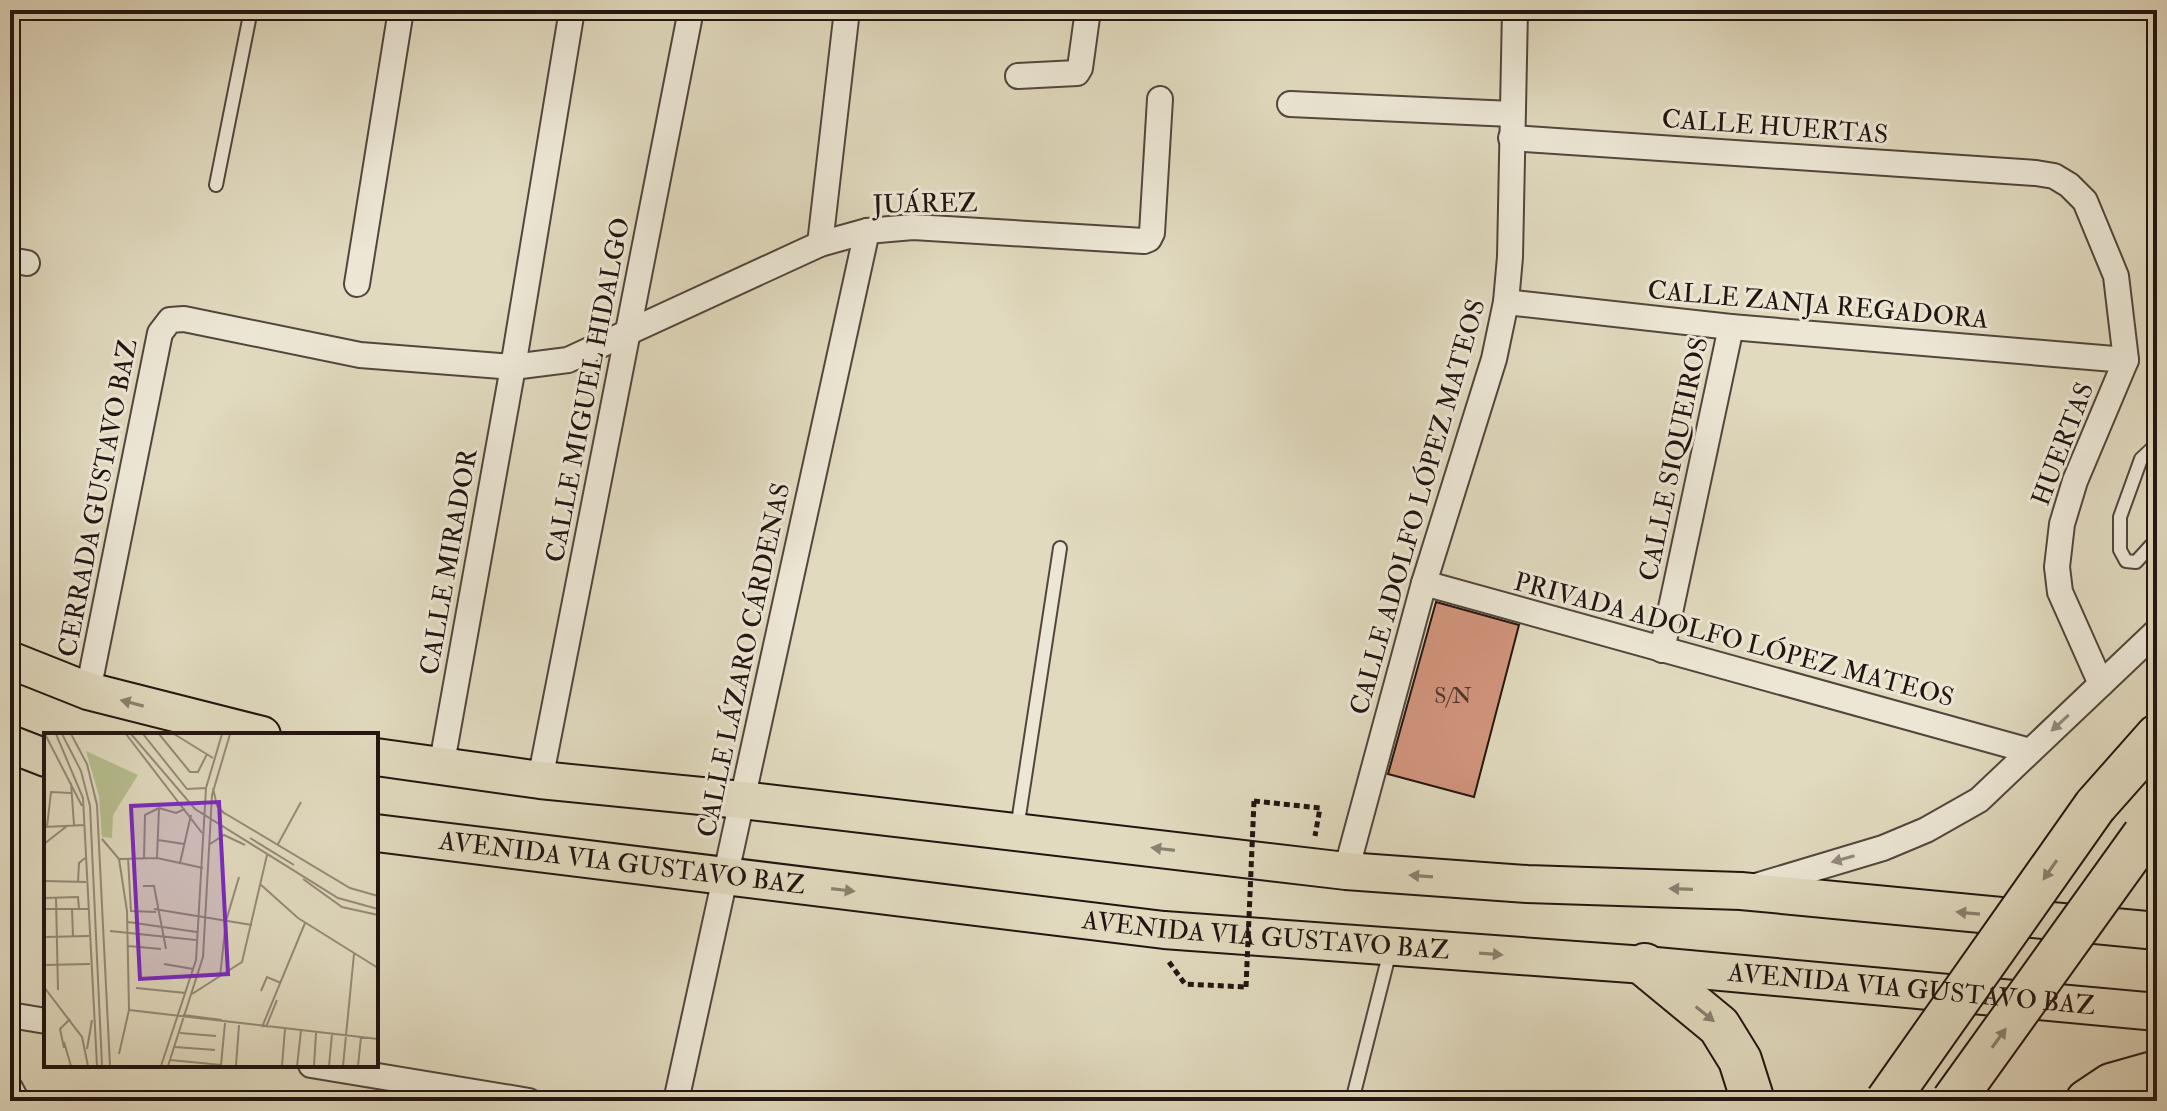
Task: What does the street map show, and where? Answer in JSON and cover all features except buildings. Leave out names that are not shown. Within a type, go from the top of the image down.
[{"type":"highway","points":[[1887,1101],[2095,806],[2157,736]]},
{"type":"highway","points":[[1953,1101],[2151,828]]},
{"type":"highway","points":[[1645,965],[1719,1026],[1740,1060],[1753,1101]]},
{"type":"highway","points":[[2087,1101],[2111,1085],[2157,1072]]},
{"type":"main road","points":[[10,660],[88,691],[254,733]]},
{"type":"main road","points":[[10,744],[44,757]]},
{"type":"main road","points":[[378,757],[540,780],[742,800],[1346,871],[1527,884],[1741,891],[2157,931]]},
{"type":"main road","name":"AVENIDA VIA GUSTAVO BAZ","points":[[378,833],[1164,930],[1645,965],[2157,1012]]},
{"type":"street","points":[[357,284],[401,10]]},
{"type":"street","name":"CALLE MIRADOR","points":[[441,768],[513,367],[572,10]]},
{"type":"street","name":"CALLE MIGUEL HIDALGO","points":[[540,780],[691,10]]},
{"type":"street","points":[[820,244],[847,10]]},
{"type":"street","points":[[1018,76],[1077,73],[1088,10]]},
{"type":"street","name":"CALLE ADOLFO LÓPEZ MATEOS","points":[[1346,871],[1424,583],[1494,359],[1506,302],[1510,257],[1515,10]]},
{"type":"street","name":"JUÁREZ","points":[[627,334],[820,244],[867,231],[913,227],[1149,239],[1152,233],[1160,99]]},
{"type":"street","name":"CALLE HUERTAS","points":[[1290,104],[2054,176],[2069,185],[2085,201],[2096,222],[2116,276],[2126,360]]},
{"type":"street","name":"CALLE LÁZARO CÁRDENAS","points":[[676,1101],[867,231]]},
{"type":"street","name":"CALLE ZANJA REGADORA","points":[[1506,302],[1731,327],[2126,360]]},
{"type":"street","name":"CERRADA GUSTAVO BAZ","points":[[88,691],[160,333],[170,320],[184,319],[360,355],[513,367]]},
{"type":"street","name":"CALLE SIQUEIROS","points":[[1662,650],[1731,327]]},
{"type":"street","points":[[513,367],[568,360],[627,334]]},
{"type":"street","name":"HUERTAS","points":[[2101,684],[2060,592],[2057,567],[2062,524],[2075,481],[2126,360]]},
{"type":"street","name":"PRIVADA ADOLFO LÓPEZ MATEOS","points":[[1424,583],[2030,751]]},
{"type":"street","points":[[1741,891],[1883,848],[1926,830],[1979,800],[2157,631]]},
{"type":"street","points":[[10,1015],[44,1021]]},
{"type":"street","points":[[323,1067],[529,1101]]},
{"type":"street","points":[[10,1088],[17,1101]]},
{"type":"lane","points":[[216,185],[251,10]]},
{"type":"lane","points":[[2157,444],[2141,459],[2130,488],[2120,517],[2120,550],[2126,561],[2136,562],[2157,539]]},
{"type":"lane","points":[[1017,832],[1060,548]]},
{"type":"lane","points":[[1352,1101],[1391,948]]},
{"type":"path","points":[[1185,984],[1246,987],[1254,801],[1320,808]]}]
